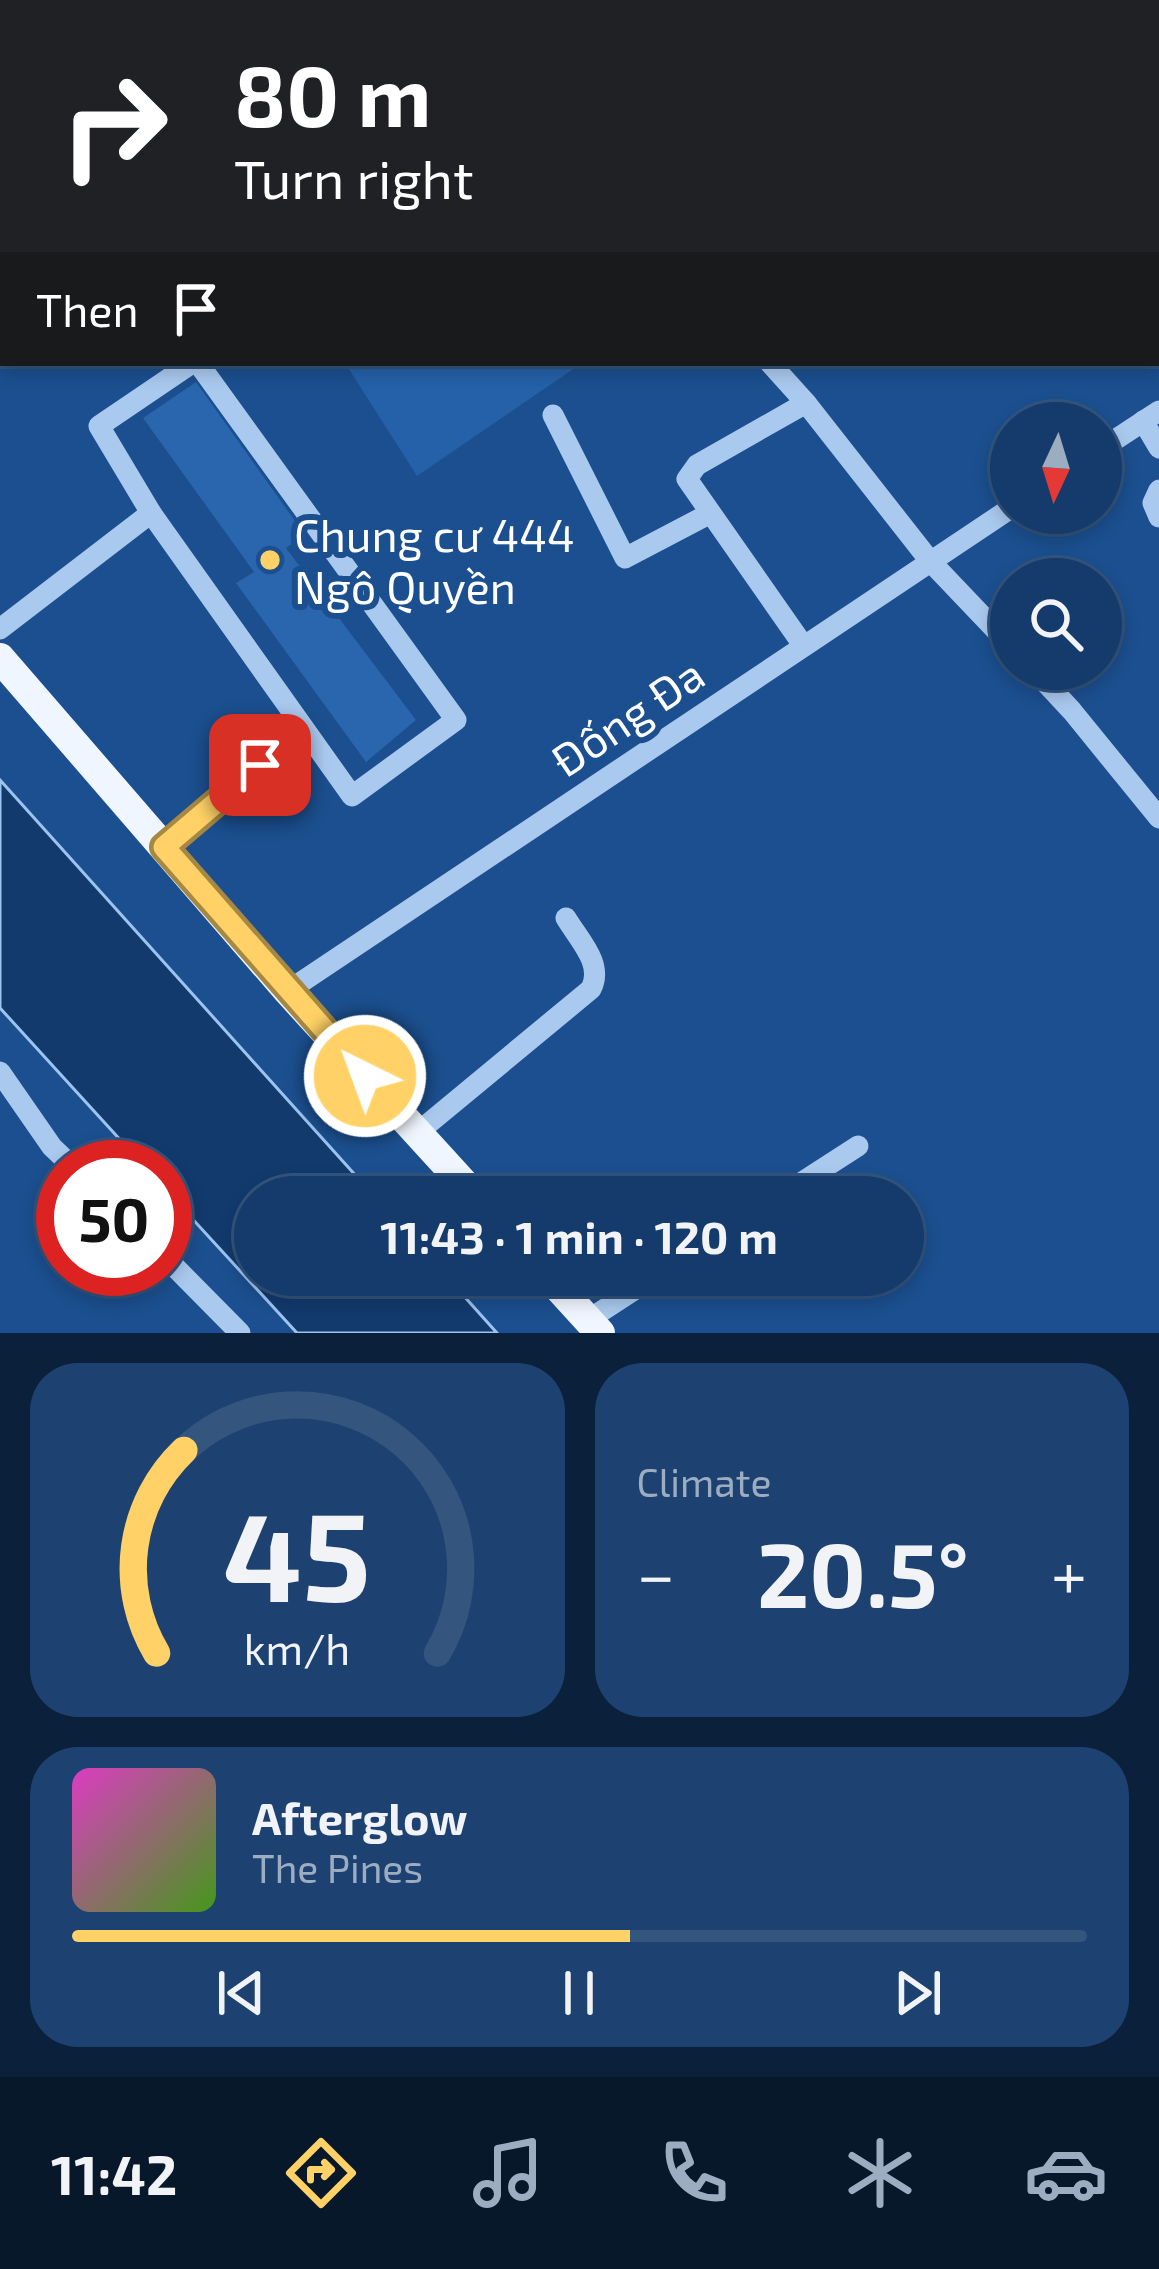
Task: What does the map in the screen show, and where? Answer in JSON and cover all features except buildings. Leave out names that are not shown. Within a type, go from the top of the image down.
[{"type":"main road","points":[[0,658],[288,991],[457,1176]]},
{"type":"main road","points":[[566,1296],[594,1326]]},
{"type":"street","points":[[190,366],[99,426],[151,513],[352,796],[456,720],[197,366]]},
{"type":"street","points":[[773,366],[930,561],[990,624]]},
{"type":"street","points":[[803,645],[687,479],[697,465],[806,403]]},
{"type":"street","points":[[553,415],[625,557],[709,514]]},
{"type":"street","points":[[1122,435],[1151,416],[1159,448]]},
{"type":"street","points":[[1159,490],[1154,503],[1159,517]]},
{"type":"street","points":[[0,629],[151,513]]},
{"type":"street","name":"Đống Đa","points":[[288,991],[990,522]]},
{"type":"street","points":[[1052,690],[1159,818]]},
{"type":"street","points":[[164,847],[260,765]]},
{"type":"street","points":[[417,1132],[591,989],[596,967],[566,918]]},
{"type":"street","points":[[0,1072],[47,1140]]},
{"type":"street","points":[[812,1176],[859,1146]]},
{"type":"street","points":[[192,1284],[241,1333]]},
{"type":"street","points":[[594,1326],[631,1296]]},
{"type":"shaded area","points":[[347,366],[578,366],[417,476]]},
{"type":"shaded area","points":[[0,780],[356,1176],[234,1176],[234,1264],[192,1218],[192,1140],[120,1140],[0,1008]]},
{"type":"shaded area","points":[[263,1296],[464,1296],[497,1333],[297,1333]]},
{"type":"place","name":"Chung cư 444 Ngô Quyền","points":[[270,560]]},
{"type":"route","points":[[260,765],[164,847],[365,1076]]}]
